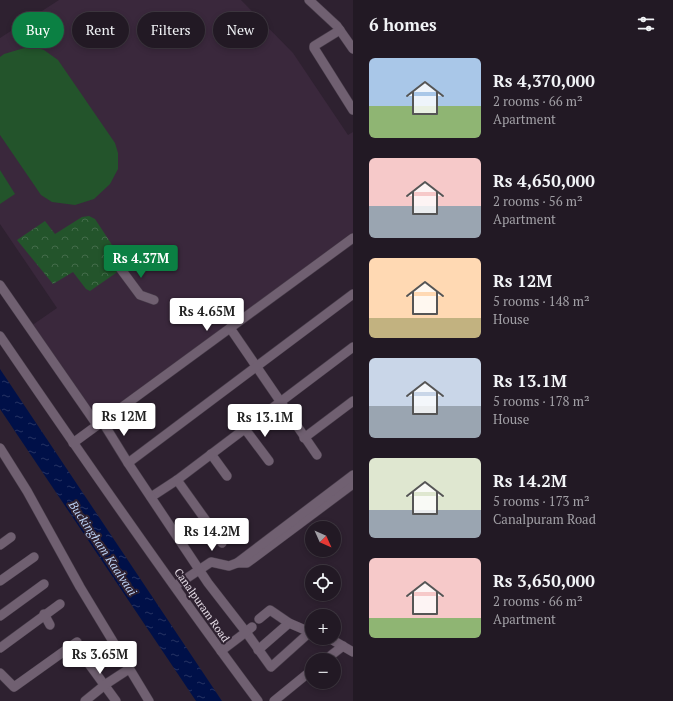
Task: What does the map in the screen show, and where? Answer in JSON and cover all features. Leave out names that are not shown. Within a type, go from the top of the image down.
[{"type":"street","points":[[309,0],[340,30],[353,49]]},
{"type":"street","points":[[340,30],[314,46],[314,48],[353,110]]},
{"type":"street","points":[[73,443],[353,238]]},
{"type":"street","points":[[120,268],[140,295],[154,300]]},
{"type":"street","points":[[0,285],[151,496],[208,584],[249,629],[258,650],[271,667],[305,637]]},
{"type":"street","points":[[128,463],[353,294]]},
{"type":"street","points":[[230,328],[317,455]]},
{"type":"street","name":"Canalpuram Road","points":[[0,336],[73,443],[258,701]]},
{"type":"street","points":[[151,496],[177,480],[353,347]]},
{"type":"street","points":[[304,438],[353,401]]},
{"type":"street","points":[[245,429],[269,461]]},
{"type":"street","points":[[0,448],[27,491],[80,587],[149,701]]},
{"type":"street","points":[[211,454],[227,476]]},
{"type":"street","points":[[175,586],[211,562],[233,566],[353,475]]},
{"type":"street","points":[[177,480],[222,543]]},
{"type":"street","points":[[237,563],[247,563],[353,484]]},
{"type":"street","points":[[0,545],[11,537]]},
{"type":"street","points":[[0,581],[34,557]]},
{"type":"street","points":[[0,616],[44,584]]},
{"type":"street","points":[[0,648],[44,614],[60,604]]},
{"type":"street","points":[[259,619],[270,610],[289,623],[305,630]]},
{"type":"street","points":[[44,614],[50,625]]},
{"type":"street","points":[[258,650],[289,623]]},
{"type":"street","points":[[221,651],[249,629]]},
{"type":"street","points":[[0,673],[14,687],[77,642]]},
{"type":"street","points":[[334,653],[342,646],[353,652]]},
{"type":"street","points":[[81,653],[116,701]]},
{"type":"street","points":[[88,700],[104,685],[129,669]]},
{"type":"street","points":[[274,701],[305,676]]},
{"type":"shaded area","points":[[59,0],[241,0],[253,12],[213,12],[213,48],[268,48],[268,28],[293,53],[348,135],[353,132],[353,233],[96,422],[31,326],[57,308],[0,224],[0,38],[12,30],[12,48],[64,48],[64,12],[40,12]]},
{"type":"green space","points":[[24,48],[38,48],[44,50],[58,60],[115,143],[118,153],[118,169],[110,184],[94,199],[75,205],[52,202],[41,195],[0,135],[0,57],[4,54]]},
{"type":"green space","points":[[0,170],[15,194],[0,204]]},
{"type":"green space","points":[[89,216],[95,219],[126,266],[90,291],[86,289],[73,272],[53,284],[17,240],[45,221],[55,234],[82,217]]},
{"type":"water","name":"Buckingham Kaalvaai","points":[[0,369],[222,701],[196,701],[0,409]]}]
